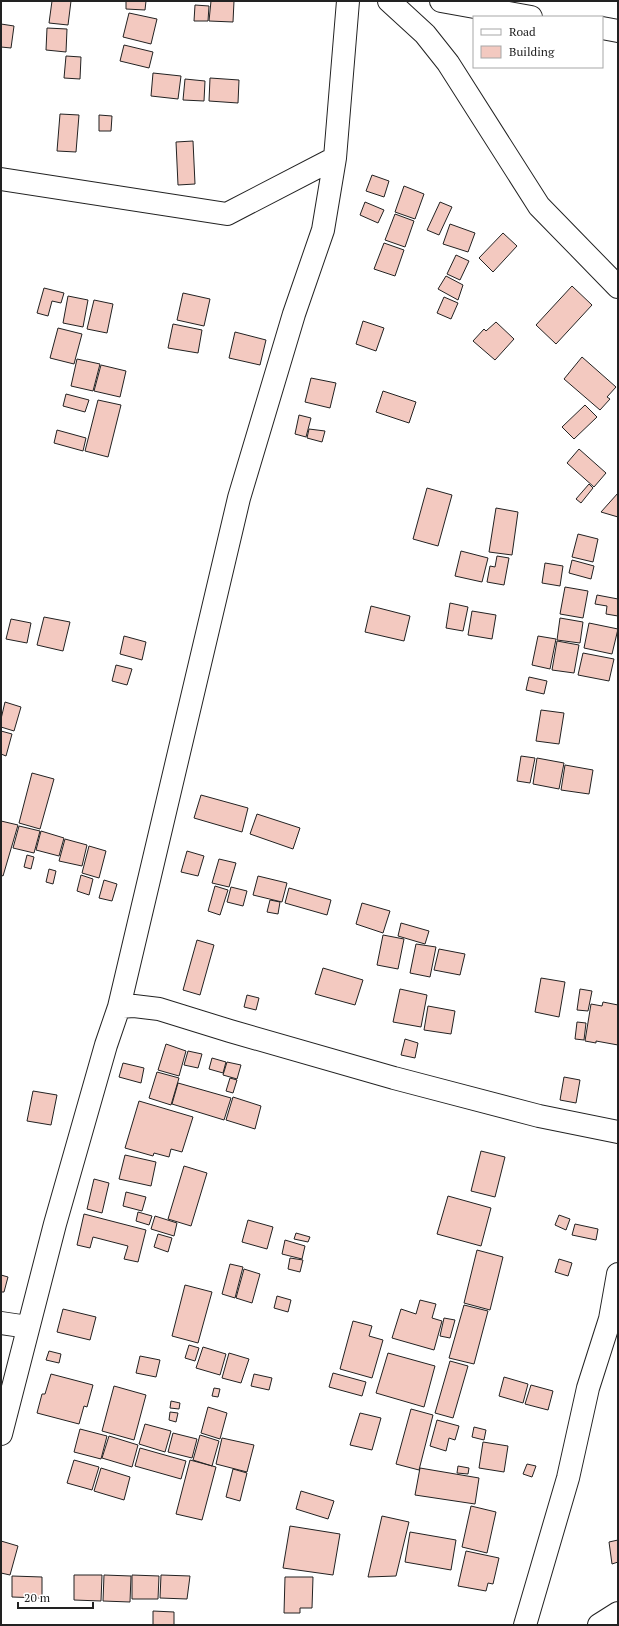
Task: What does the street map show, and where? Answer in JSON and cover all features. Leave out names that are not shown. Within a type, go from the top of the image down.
[{"type":"street","points":[[1,1434],[68,1179],[104,1052],[119,1007],[239,498],[294,314],[323,230],[335,158],[348,1]]},
{"type":"street","points":[[388,1],[425,34],[448,63],[539,206],[618,287]]},
{"type":"street","points":[[441,1],[525,16]]},
{"type":"street","points":[[603,28],[618,31]]},
{"type":"street","points":[[1,179],[227,214],[335,158]]},
{"type":"street","points":[[119,1007],[134,1006],[159,1009],[394,1078],[539,1116],[618,1132]]},
{"type":"street","points":[[525,1625],[568,1478],[588,1388],[610,1319],[618,1274]]},
{"type":"street","points":[[1,1323],[28,1327]]},
{"type":"street","points":[[599,1625],[618,1613]]},
{"type":"building","points":[[52,1],[71,1],[68,25],[49,23]]},
{"type":"building","points":[[126,1],[146,1],[145,10],[126,9]]},
{"type":"building","points":[[211,1],[234,1],[233,22],[209,21]]},
{"type":"building","points":[[195,5],[209,6],[208,21],[194,21]]},
{"type":"building","points":[[129,13],[157,19],[151,44],[123,37]]},
{"type":"building","points":[[1,24],[14,26],[11,48],[1,47]]},
{"type":"building","points":[[47,28],[67,29],[66,52],[46,50]]},
{"type":"building","points":[[124,45],[153,52],[149,68],[120,61]]},
{"type":"building","points":[[66,56],[81,57],[80,79],[64,78]]},
{"type":"building","points":[[153,73],[181,76],[178,99],[151,96]]},
{"type":"building","points":[[210,78],[239,80],[238,103],[209,101]]},
{"type":"building","points":[[185,79],[205,81],[204,101],[183,100]]},
{"type":"building","points":[[60,114],[79,115],[76,152],[57,151]]},
{"type":"building","points":[[99,115],[112,116],[111,131],[99,131]]},
{"type":"building","points":[[193,141],[195,184],[178,185],[176,142]]},
{"type":"building","points":[[372,175],[389,181],[384,197],[366,191]]},
{"type":"building","points":[[404,186],[424,194],[415,219],[395,212]]},
{"type":"building","points":[[365,202],[384,210],[378,223],[360,215]]},
{"type":"building","points":[[440,202],[452,207],[439,235],[427,230]]},
{"type":"building","points":[[395,214],[414,221],[405,247],[385,240]]},
{"type":"building","points":[[450,224],[475,233],[468,252],[443,244]]},
{"type":"building","points":[[503,233],[517,246],[493,272],[479,258]]},
{"type":"building","points":[[384,243],[404,250],[395,276],[374,269]]},
{"type":"building","points":[[456,255],[469,261],[460,280],[447,274]]},
{"type":"building","points":[[446,276],[463,285],[458,300],[438,289]]},
{"type":"building","points":[[572,286],[592,305],[556,344],[536,325]]},
{"type":"building","points":[[44,288],[64,293],[61,303],[52,301],[48,316],[37,313]]},
{"type":"building","points":[[183,293],[210,299],[204,326],[177,320]]},
{"type":"building","points":[[68,296],[88,300],[83,327],[63,323]]},
{"type":"building","points":[[444,297],[458,303],[451,319],[437,313]]},
{"type":"building","points":[[94,300],[113,304],[107,333],[87,329]]},
{"type":"building","points":[[363,321],[384,328],[376,351],[356,344]]},
{"type":"building","points":[[496,322],[514,339],[495,360],[473,341],[484,329],[486,331]]},
{"type":"building","points":[[173,324],[202,330],[198,353],[168,348]]},
{"type":"building","points":[[58,328],[82,334],[74,364],[50,358]]},
{"type":"building","points":[[235,332],[266,340],[260,365],[229,358]]},
{"type":"building","points":[[582,357],[616,387],[607,397],[610,399],[600,410],[564,379]]},
{"type":"building","points":[[77,359],[100,364],[93,391],[71,386]]},
{"type":"building","points":[[101,365],[126,371],[120,397],[94,391]]},
{"type":"building","points":[[311,378],[336,383],[330,408],[305,402]]},
{"type":"building","points":[[383,391],[416,402],[409,423],[376,412]]},
{"type":"building","points":[[66,394],[89,400],[85,412],[63,406]]},
{"type":"building","points":[[98,400],[121,405],[108,457],[85,451]]},
{"type":"building","points":[[585,405],[597,417],[574,439],[562,427]]},
{"type":"building","points":[[299,415],[311,418],[306,437],[295,434]]},
{"type":"building","points":[[309,429],[325,431],[322,442],[307,438]]},
{"type":"building","points":[[57,430],[86,438],[83,451],[54,443]]},
{"type":"building","points":[[579,449],[606,473],[594,487],[567,463]]},
{"type":"building","points":[[589,484],[593,488],[581,503],[576,499]]},
{"type":"building","points":[[427,488],[452,495],[438,546],[413,539]]},
{"type":"building","points":[[618,493],[618,517],[601,512]]},
{"type":"building","points":[[496,508],[518,512],[512,555],[489,552]]},
{"type":"building","points":[[578,534],[598,539],[593,562],[572,557]]},
{"type":"building","points":[[461,551],[488,558],[482,582],[455,576]]},
{"type":"building","points":[[497,556],[509,558],[504,585],[487,582],[490,566],[495,567]]},
{"type":"building","points":[[572,560],[594,566],[591,579],[569,573]]},
{"type":"building","points":[[545,563],[563,566],[560,586],[542,583]]},
{"type":"building","points":[[565,587],[588,591],[583,618],[560,614]]},
{"type":"building","points":[[597,595],[618,599],[618,616],[606,614],[607,606],[595,604]]},
{"type":"building","points":[[450,603],[468,607],[463,631],[446,628]]},
{"type":"building","points":[[371,606],[410,616],[404,641],[365,632]]},
{"type":"building","points":[[472,611],[496,615],[492,639],[468,635]]},
{"type":"building","points":[[44,617],[70,622],[63,651],[37,645]]},
{"type":"building","points":[[560,618],[583,622],[580,643],[557,640]]},
{"type":"building","points":[[11,619],[31,623],[27,643],[6,639]]},
{"type":"building","points":[[589,623],[618,629],[612,654],[584,648]]},
{"type":"building","points":[[124,636],[146,642],[142,660],[120,654]]},
{"type":"building","points":[[538,636],[556,639],[550,669],[532,665]]},
{"type":"building","points":[[557,641],[579,645],[574,673],[552,670]]},
{"type":"building","points":[[583,653],[614,659],[609,681],[578,675]]},
{"type":"building","points":[[116,665],[132,669],[127,685],[112,681]]},
{"type":"building","points":[[529,677],[547,681],[544,694],[526,690]]},
{"type":"building","points":[[5,702],[21,707],[14,731],[1,727],[1,719]]},
{"type":"building","points":[[541,710],[564,713],[559,744],[536,741]]},
{"type":"building","points":[[1,731],[12,734],[6,756],[1,754]]},
{"type":"building","points":[[521,756],[535,758],[530,783],[517,781]]},
{"type":"building","points":[[537,758],[564,763],[559,789],[533,784]]},
{"type":"building","points":[[565,765],[593,770],[589,794],[561,790]]},
{"type":"building","points":[[32,773],[54,779],[40,829],[19,823]]},
{"type":"building","points":[[201,795],[248,808],[242,832],[194,818]]},
{"type":"building","points":[[257,814],[300,828],[293,849],[250,834]]},
{"type":"building","points":[[1,821],[18,825],[3,876],[1,875]]},
{"type":"building","points":[[19,826],[40,831],[34,853],[13,848]]},
{"type":"building","points":[[41,831],[64,838],[59,856],[36,850]]},
{"type":"building","points":[[65,839],[87,845],[82,866],[59,861]]},
{"type":"building","points":[[89,846],[106,851],[99,878],[82,873]]},
{"type":"building","points":[[187,851],[204,856],[198,876],[181,872]]},
{"type":"building","points":[[27,855],[34,857],[31,869],[24,867]]},
{"type":"building","points":[[219,859],[236,863],[229,887],[212,883]]},
{"type":"building","points":[[49,869],[56,871],[53,884],[46,882]]},
{"type":"building","points":[[81,875],[93,879],[89,895],[77,891]]},
{"type":"building","points":[[258,876],[287,883],[282,902],[253,895]]},
{"type":"building","points":[[104,880],[117,884],[112,901],[99,898]]},
{"type":"building","points":[[215,886],[228,890],[220,915],[208,911]]},
{"type":"building","points":[[231,887],[247,891],[243,906],[227,902]]},
{"type":"building","points":[[289,888],[331,900],[327,915],[285,903]]},
{"type":"building","points":[[270,900],[280,902],[278,914],[267,912]]},
{"type":"building","points":[[362,903],[390,911],[383,933],[356,924]]},
{"type":"building","points":[[401,923],[429,931],[425,944],[398,936]]},
{"type":"building","points":[[383,935],[404,939],[398,969],[377,965]]},
{"type":"building","points":[[197,940],[214,945],[200,995],[183,990]]},
{"type":"building","points":[[416,944],[436,947],[430,977],[410,973]]},
{"type":"building","points":[[439,949],[465,954],[460,975],[434,970]]},
{"type":"building","points":[[323,968],[363,980],[355,1005],[315,994]]},
{"type":"building","points":[[541,978],[565,982],[559,1017],[535,1012]]},
{"type":"building","points":[[400,989],[427,995],[421,1027],[393,1022]]},
{"type":"building","points":[[580,989],[592,991],[588,1011],[577,1010]]},
{"type":"building","points":[[247,995],[259,998],[256,1010],[244,1007]]},
{"type":"building","points":[[603,1002],[618,1005],[618,1045],[596,1041],[596,1043],[585,1041],[591,1004],[602,1006]]},
{"type":"building","points":[[428,1006],[455,1011],[451,1034],[424,1030]]},
{"type":"building","points":[[577,1022],[586,1023],[584,1040],[575,1039]]},
{"type":"building","points":[[405,1039],[418,1043],[415,1058],[401,1055]]},
{"type":"building","points":[[166,1044],[186,1051],[179,1076],[158,1070]]},
{"type":"building","points":[[188,1051],[202,1054],[198,1068],[184,1065]]},
{"type":"building","points":[[212,1058],[226,1062],[223,1073],[209,1069]]},
{"type":"building","points":[[227,1062],[241,1065],[237,1079],[223,1075]]},
{"type":"building","points":[[123,1063],[144,1068],[141,1083],[119,1077]]},
{"type":"building","points":[[157,1072],[179,1078],[171,1105],[149,1098]]},
{"type":"building","points":[[564,1077],[580,1080],[576,1103],[560,1100]]},
{"type":"building","points":[[230,1078],[237,1080],[233,1093],[226,1091]]},
{"type":"building","points":[[178,1083],[231,1098],[224,1120],[172,1104]]},
{"type":"building","points":[[33,1091],[57,1095],[51,1125],[27,1121]]},
{"type":"building","points":[[233,1097],[261,1106],[255,1129],[226,1120]]},
{"type":"building","points":[[139,1101],[193,1117],[182,1152],[171,1149],[169,1157],[154,1153],[153,1156],[125,1148]]},
{"type":"building","points":[[481,1151],[505,1157],[495,1197],[471,1191]]},
{"type":"building","points":[[125,1155],[156,1162],[151,1186],[119,1179]]},
{"type":"building","points":[[184,1166],[207,1173],[191,1226],[168,1219]]},
{"type":"building","points":[[94,1179],[109,1183],[102,1213],[87,1209]]},
{"type":"building","points":[[126,1192],[146,1197],[142,1211],[123,1206]]},
{"type":"building","points":[[448,1196],[491,1208],[481,1246],[437,1234]]},
{"type":"building","points":[[138,1212],[152,1216],[149,1225],[136,1221]]},
{"type":"building","points":[[84,1214],[146,1230],[138,1262],[124,1259],[128,1246],[93,1237],[90,1248],[77,1245]]},
{"type":"building","points":[[559,1215],[570,1219],[566,1230],[555,1225]]},
{"type":"building","points":[[155,1216],[177,1223],[174,1236],[151,1229]]},
{"type":"building","points":[[248,1220],[273,1227],[267,1249],[242,1242]]},
{"type":"building","points":[[575,1224],[598,1229],[596,1240],[572,1235]]},
{"type":"building","points":[[296,1233],[310,1237],[308,1242],[294,1239]]},
{"type":"building","points":[[158,1234],[172,1238],[168,1252],[154,1247]]},
{"type":"building","points":[[285,1240],[305,1246],[302,1259],[282,1254]]},
{"type":"building","points":[[477,1250],[503,1257],[490,1310],[464,1303]]},
{"type":"building","points":[[290,1258],[303,1260],[300,1272],[288,1269]]},
{"type":"building","points":[[559,1259],[572,1263],[568,1276],[555,1272]]},
{"type":"building","points":[[230,1264],[243,1267],[235,1298],[222,1294]]},
{"type":"building","points":[[244,1269],[260,1274],[252,1303],[236,1298]]},
{"type":"building","points":[[1,1275],[8,1277],[4,1292],[1,1292]]},
{"type":"building","points":[[185,1285],[212,1292],[198,1343],[172,1336]]},
{"type":"building","points":[[277,1296],[291,1300],[288,1312],[274,1308]]},
{"type":"building","points":[[420,1300],[436,1304],[432,1318],[442,1321],[434,1350],[392,1338],[401,1309],[416,1314]]},
{"type":"building","points":[[464,1305],[488,1311],[474,1364],[449,1358]]},
{"type":"building","points":[[63,1309],[96,1317],[90,1340],[57,1332]]},
{"type":"building","points":[[444,1318],[455,1320],[450,1338],[440,1336]]},
{"type":"building","points":[[353,1321],[372,1326],[369,1336],[383,1340],[372,1378],[340,1369]]},
{"type":"building","points":[[189,1345],[199,1348],[195,1361],[185,1358]]},
{"type":"building","points":[[203,1347],[226,1354],[220,1375],[196,1368]]},
{"type":"building","points":[[49,1351],[61,1354],[59,1363],[46,1360]]},
{"type":"building","points":[[229,1353],[249,1359],[241,1383],[222,1378]]},
{"type":"building","points":[[388,1353],[435,1366],[424,1407],[376,1393]]},
{"type":"building","points":[[140,1356],[160,1360],[156,1377],[136,1373]]},
{"type":"building","points":[[450,1361],[468,1366],[453,1418],[435,1413]]},
{"type":"building","points":[[333,1373],[366,1382],[362,1396],[329,1387]]},
{"type":"building","points":[[51,1374],[93,1385],[87,1407],[84,1406],[79,1424],[37,1413],[42,1394],[45,1394]]},
{"type":"building","points":[[254,1374],[272,1378],[269,1390],[251,1386]]},
{"type":"building","points":[[504,1377],[528,1384],[523,1403],[499,1396]]},
{"type":"building","points":[[531,1385],[553,1391],[548,1410],[525,1404]]},
{"type":"building","points":[[114,1386],[146,1395],[134,1440],[102,1431]]},
{"type":"building","points":[[214,1388],[220,1389],[218,1397],[212,1396]]},
{"type":"building","points":[[171,1401],[180,1403],[179,1409],[170,1408]]},
{"type":"building","points":[[208,1407],[227,1413],[220,1439],[201,1433]]},
{"type":"building","points":[[411,1409],[433,1415],[419,1470],[396,1464]]},
{"type":"building","points":[[170,1412],[178,1413],[176,1422],[169,1420]]},
{"type":"building","points":[[360,1413],[381,1418],[372,1450],[350,1445]]},
{"type":"building","points":[[437,1420],[459,1426],[455,1440],[449,1438],[446,1451],[430,1446]]},
{"type":"building","points":[[145,1424],[171,1431],[165,1452],[139,1444]]},
{"type":"building","points":[[474,1427],[486,1430],[484,1440],[472,1437]]},
{"type":"building","points":[[80,1429],[107,1436],[101,1459],[74,1452]]},
{"type":"building","points":[[173,1433],[197,1439],[192,1458],[168,1452]]},
{"type":"building","points":[[200,1435],[219,1441],[212,1466],[193,1460]]},
{"type":"building","points":[[109,1436],[138,1445],[132,1467],[102,1458]]},
{"type":"building","points":[[222,1438],[254,1445],[247,1472],[216,1464]]},
{"type":"building","points":[[483,1442],[508,1446],[504,1472],[479,1468]]},
{"type":"building","points":[[140,1448],[186,1461],[181,1479],[135,1466]]},
{"type":"building","points":[[74,1460],[99,1467],[92,1490],[67,1483]]},
{"type":"building","points":[[190,1460],[216,1467],[202,1520],[176,1514]]},
{"type":"building","points":[[527,1464],[536,1466],[532,1477],[523,1474]]},
{"type":"building","points":[[458,1466],[469,1468],[468,1474],[457,1473]]},
{"type":"building","points":[[101,1468],[130,1477],[124,1500],[94,1491]]},
{"type":"building","points":[[420,1468],[479,1478],[475,1504],[415,1495]]},
{"type":"building","points":[[233,1469],[247,1473],[240,1501],[226,1497]]},
{"type":"building","points":[[301,1491],[334,1501],[328,1519],[296,1509]]},
{"type":"building","points":[[471,1506],[496,1512],[487,1553],[462,1547]]},
{"type":"building","points":[[382,1516],[409,1522],[396,1576],[368,1577]]},
{"type":"building","points":[[290,1526],[340,1534],[333,1575],[283,1568]]},
{"type":"building","points":[[410,1532],[456,1540],[451,1570],[405,1562]]},
{"type":"building","points":[[618,1540],[618,1562],[612,1564],[609,1542]]},
{"type":"building","points":[[1,1541],[18,1546],[10,1575],[1,1573]]},
{"type":"building","points":[[466,1551],[499,1558],[493,1584],[488,1583],[486,1591],[458,1586]]},
{"type":"building","points":[[74,1575],[102,1575],[101,1601],[74,1600]]},
{"type":"building","points":[[104,1575],[131,1576],[130,1602],[103,1601]]},
{"type":"building","points":[[132,1575],[159,1576],[158,1599],[132,1599]]},
{"type":"building","points":[[161,1575],[190,1576],[187,1599],[160,1598]]},
{"type":"building","points":[[12,1576],[42,1577],[42,1598],[12,1597]]},
{"type":"building","points":[[285,1577],[313,1577],[312,1608],[300,1608],[300,1613],[284,1613]]},
{"type":"building","points":[[153,1611],[174,1612],[174,1625],[153,1625]]}]
